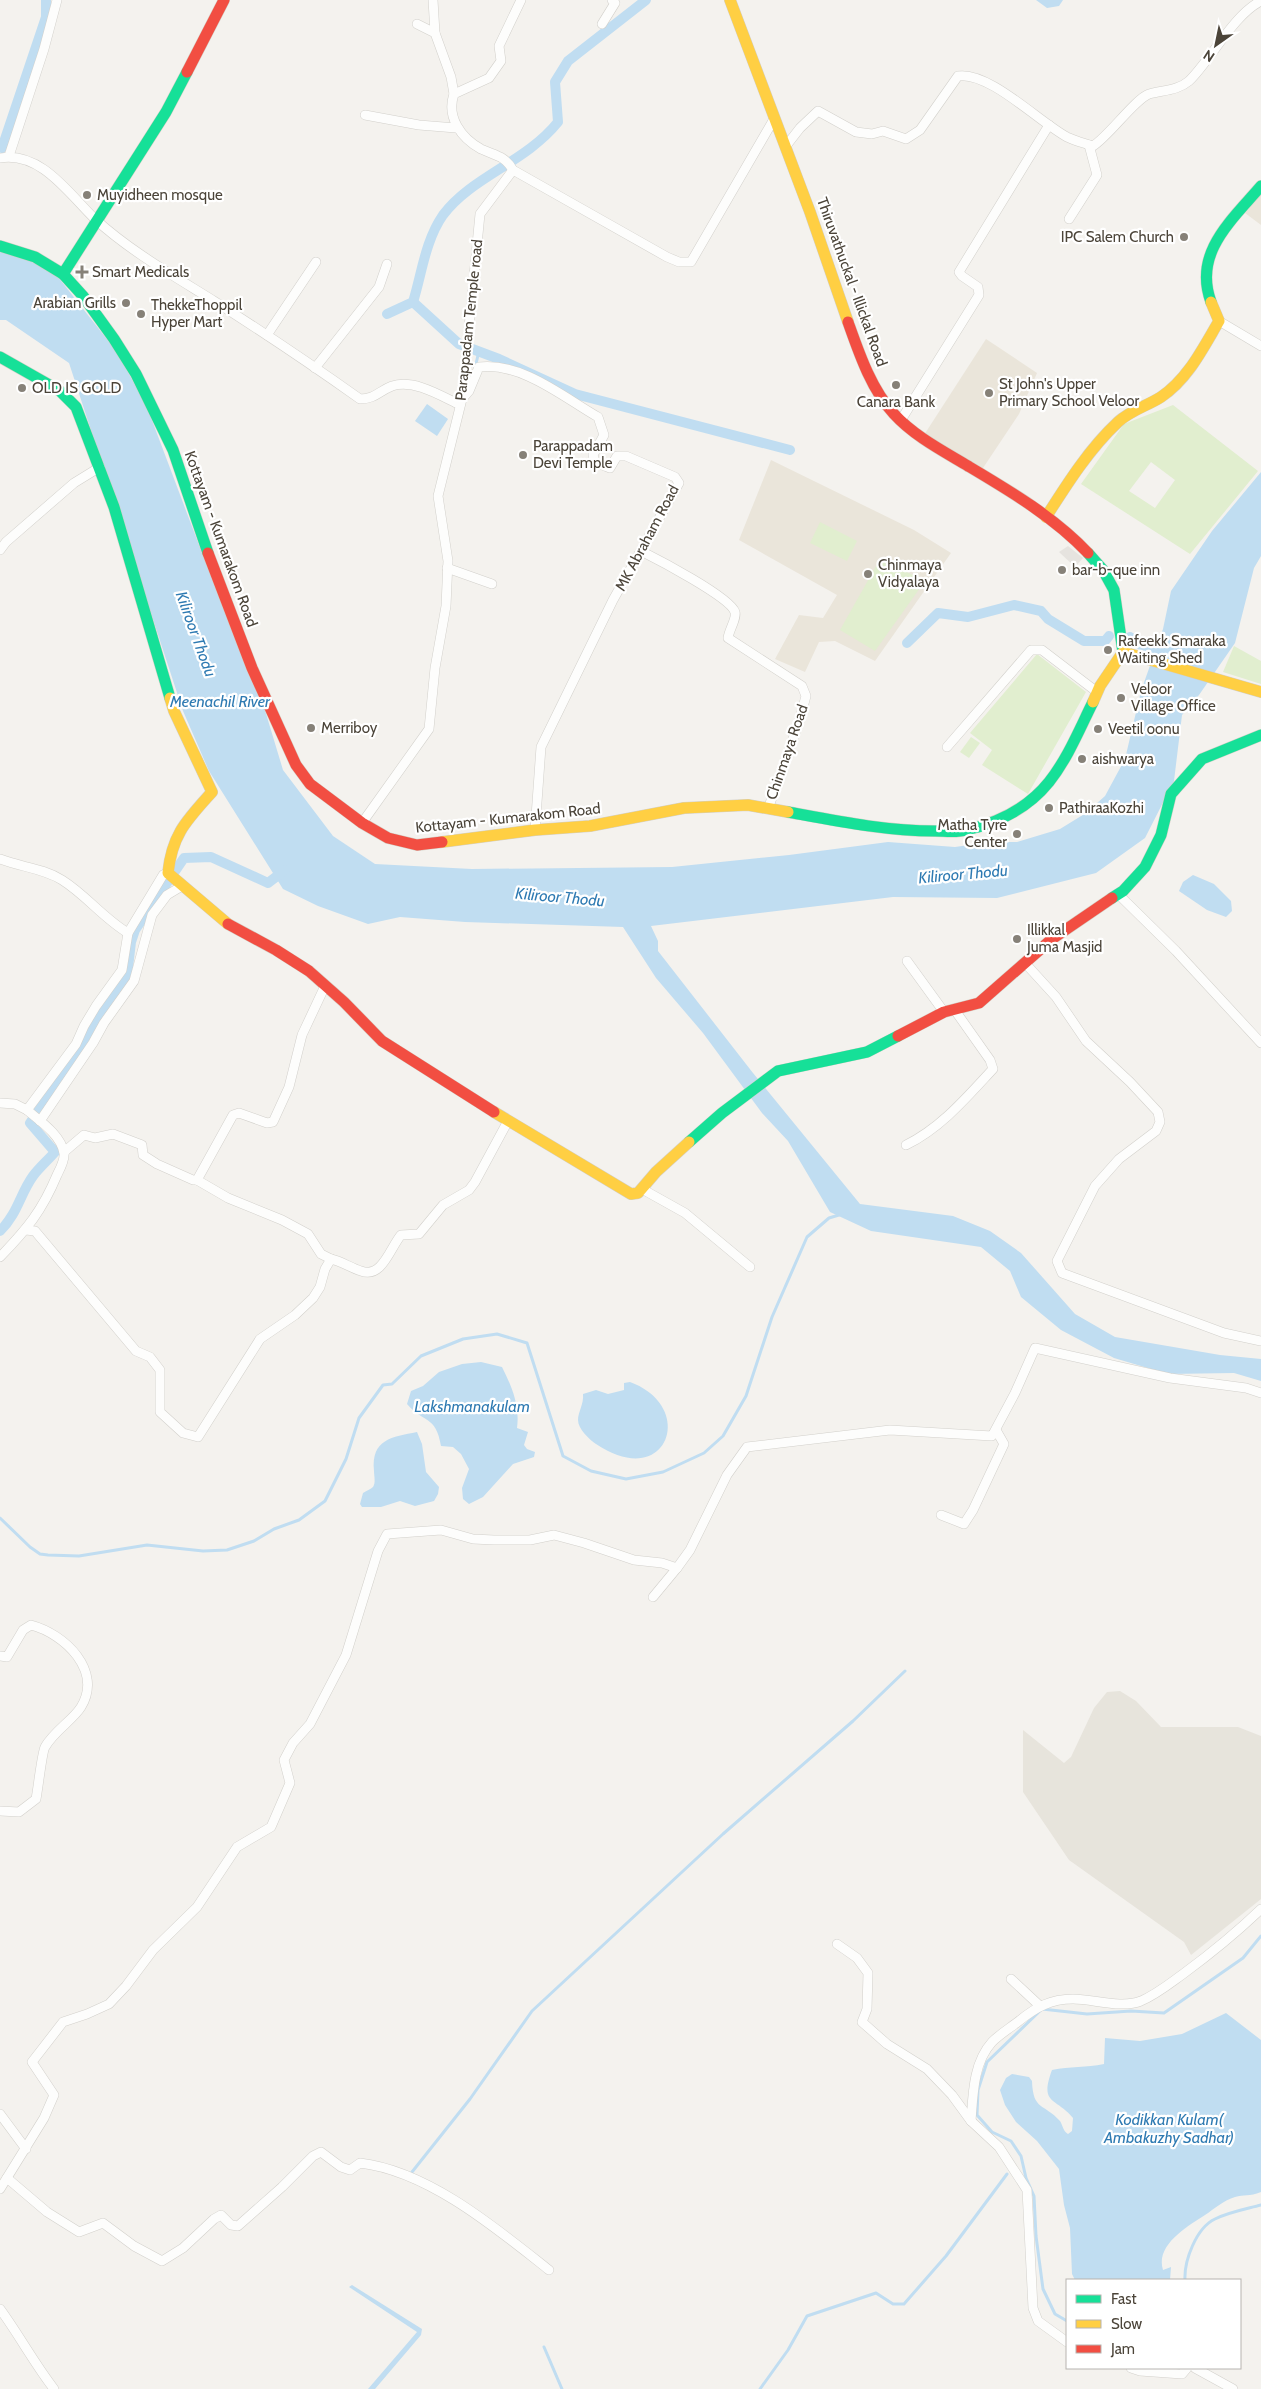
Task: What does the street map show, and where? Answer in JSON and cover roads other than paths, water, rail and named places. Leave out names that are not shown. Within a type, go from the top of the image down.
[{"type":"street","points":[[57,0],[44,49],[5,157],[18,157],[37,164],[63,186],[96,220],[144,256],[267,335],[360,399],[371,399],[379,392],[394,386],[429,390],[461,402]]},
{"type":"street","points":[[63,274],[166,112],[224,0]]},
{"type":"street","points":[[433,0],[435,33],[451,77],[454,94],[451,103],[452,115],[456,128],[480,148],[506,159],[513,169],[667,257],[679,262],[691,262],[774,119]]},
{"type":"street","points":[[602,24],[613,8],[615,2],[612,0]]},
{"type":"street","name":"Thiruvathuckal - Illickal Road","points":[[730,0],[774,119],[786,146],[851,328],[873,381],[892,412],[918,436],[1046,517],[1077,542],[1103,569],[1115,592],[1118,627],[1129,654]]},
{"type":"street","points":[[786,146],[800,128],[818,111],[856,132],[872,134],[883,131],[906,139],[920,130],[958,76],[967,74],[985,80],[1068,138],[1093,146],[1102,140],[1148,94],[1167,92],[1188,81],[1216,46],[1261,1]]},
{"type":"street","points":[[454,94],[489,78],[501,61],[499,46],[516,2]]},
{"type":"street","points":[[417,24],[435,33]]},
{"type":"street","points":[[365,115],[419,125],[456,128]]},
{"type":"street","points":[[901,420],[979,295],[978,288],[959,272],[1049,125]]},
{"type":"street","points":[[1068,219],[1097,175],[1089,145]]},
{"type":"street","name":"Parappadam Temple road","points":[[362,823],[429,729],[435,668],[446,606],[448,568],[438,496],[461,402],[480,214],[513,169]]},
{"type":"street","points":[[1261,186],[1218,239],[1205,266],[1208,295],[1219,321],[1261,346]]},
{"type":"street","name":"Kottayam - Kumarakom Road","points":[[0,246],[35,257],[63,274],[84,296],[114,339],[159,419],[180,468],[216,580],[265,698],[296,765],[310,784],[362,823],[388,838],[417,845],[535,830],[590,826],[684,808],[748,805],[866,826],[925,831],[964,831],[998,820],[1018,810],[1034,798],[1050,780],[1071,748],[1097,692],[1129,654]]},
{"type":"street","points":[[267,335],[316,262]]},
{"type":"street","points":[[315,368],[379,287],[387,264]]},
{"type":"street","points":[[1046,517],[1068,482],[1118,421],[1142,405],[1161,397],[1172,387],[1191,365],[1219,321]]},
{"type":"street","points":[[0,357],[60,391],[76,407],[100,467],[174,711],[212,792],[182,825],[170,854],[168,873]]},
{"type":"street","name":"MK Abraham Road","points":[[461,402],[469,391],[479,367],[492,366],[531,377],[598,417],[604,435],[594,455],[595,462],[610,468],[617,456],[626,456],[675,476],[679,483],[613,600],[540,747],[535,830]]},
{"type":"street","points":[[0,550],[6,542],[74,483],[100,467]]},
{"type":"street","name":"Chinmaya Road","points":[[641,551],[680,571],[728,604],[735,610],[736,616],[728,638],[802,686],[806,696],[799,722],[768,809]]},
{"type":"street","points":[[448,568],[492,584]]},
{"type":"street","points":[[947,747],[1031,650],[1042,650],[1097,692]]},
{"type":"street","points":[[1129,654],[1261,692]]},
{"type":"street","points":[[168,873],[234,929],[276,950],[309,971],[344,1002],[382,1041],[508,1121],[631,1194],[638,1193],[656,1172],[722,1113],[778,1071],[867,1052],[949,1010],[978,1002],[1052,939],[1118,894],[1144,867],[1161,835],[1172,794],[1202,758],[1261,735]]},
{"type":"street","points":[[0,859],[38,869],[61,880],[113,924],[128,933]]},
{"type":"street","points":[[28,1110],[76,1044],[96,1006],[122,970],[128,933],[163,875],[168,873]]},
{"type":"street","points":[[40,1120],[134,980],[152,915],[167,895],[182,886]]},
{"type":"street","points":[[1118,894],[1176,951],[1261,1043]]},
{"type":"street","points":[[906,1145],[921,1138],[958,1108],[993,1069],[990,1060],[907,961]]},
{"type":"street","points":[[1025,962],[1056,997],[1086,1040],[1158,1112],[1160,1122],[1156,1131],[1119,1159],[1095,1186],[1057,1261],[1062,1273],[1224,1333],[1261,1342]]},
{"type":"street","points":[[198,1180],[233,1115],[239,1113],[267,1123],[272,1122],[289,1087],[302,1036],[325,986]]},
{"type":"street","points":[[0,1103],[15,1104],[28,1110],[51,1130],[64,1152],[63,1162],[48,1197],[26,1230],[0,1257]]},
{"type":"street","points":[[64,1152],[84,1136],[95,1138],[113,1134],[142,1145],[143,1154],[157,1164],[193,1180],[198,1180],[228,1198],[282,1220],[308,1234],[321,1254],[368,1274],[374,1272],[384,1262],[401,1235],[419,1234],[443,1205],[469,1190],[508,1121]]},
{"type":"street","points":[[642,1189],[685,1213],[750,1267]]},
{"type":"street","points":[[26,1230],[35,1231],[40,1236],[136,1351],[153,1360],[160,1370],[160,1412],[183,1433],[198,1437],[260,1339],[295,1315],[313,1298],[320,1287],[325,1269],[331,1259]]},
{"type":"street","points":[[653,1598],[690,1550],[727,1475],[747,1447],[890,1430],[992,1436],[1015,1393],[1035,1348],[1170,1378],[1246,1388],[1261,1393]]},
{"type":"street","points":[[941,1516],[964,1524],[973,1510],[1004,1444],[996,1430]]},
{"type":"street","points":[[0,2189],[44,2118],[54,2095],[32,2062],[63,2022],[109,2004],[126,1986],[153,1950],[197,1907],[237,1847],[271,1827],[290,1783],[284,1760],[293,1743],[310,1724],[346,1655],[378,1551],[387,1534],[441,1530],[474,1539],[494,1540],[530,1540],[554,1535],[634,1560],[662,1563],[677,1568]]},
{"type":"street","points":[[0,1656],[7,1656],[23,1630],[31,1625],[41,1627],[80,1657],[87,1679],[86,1697],[80,1710],[63,1724],[44,1748],[36,1800],[19,1812],[0,1811]]},
{"type":"street","points":[[971,2121],[974,2081],[982,2060],[992,2043],[1040,2006],[1057,1999],[1139,2002],[1157,1993],[1216,1950],[1261,1909]]},
{"type":"street","points":[[837,1944],[857,1958],[868,1973],[867,2010],[862,2022],[887,2044],[927,2069],[952,2095],[971,2121],[999,2147],[1026,2190],[1033,2308],[1038,2320],[1066,2341]]},
{"type":"street","points":[[1011,1979],[1040,2006]]},
{"type":"street","points":[[0,2114],[26,2149]]},
{"type":"street","points":[[8,2178],[47,2212],[79,2232],[103,2223],[134,2246],[162,2261],[184,2248],[214,2219],[221,2215],[232,2225],[238,2226],[282,2187],[313,2156],[321,2152],[342,2168],[350,2170],[360,2163],[410,2177],[437,2191],[500,2231],[549,2270]]},
{"type":"street","points":[[0,2309],[17,2331],[30,2358],[54,2389]]},
{"type":"street","points":[[1134,2369],[1182,2374],[1186,2369]]},
{"type":"street","points":[[1198,2369],[1233,2389]]},
{"type":"water","points":[[1036,0],[1063,0],[1059,6],[1047,8]]},
{"type":"water","name":"Meenachil River","points":[[0,251],[51,268],[117,352],[147,407],[202,553],[261,697],[283,770],[333,836],[375,864],[472,869],[672,867],[789,855],[888,842],[955,847],[990,842],[1017,842],[1060,829],[1086,813],[1105,796],[1125,759],[1141,691],[1163,629],[1171,591],[1212,531],[1261,472],[1261,556],[1254,568],[1235,643],[1199,695],[1182,715],[1174,781],[1145,838],[1096,873],[997,898],[893,897],[651,926],[658,941],[658,951],[753,1073],[860,1204],[953,1216],[990,1231],[1021,1253],[1075,1314],[1115,1337],[1220,1355],[1261,1359],[1261,1381],[1234,1373],[1168,1374],[1114,1358],[1061,1330],[1021,1297],[1010,1271],[981,1247],[871,1231],[830,1212],[788,1141],[762,1113],[703,1033],[656,978],[623,927],[465,922],[400,917],[368,924],[318,906],[283,889],[209,771],[183,711],[69,363],[6,320],[0,320]]},
{"type":"water","points":[[427,404],[448,419],[437,436],[415,421]]},
{"type":"water","points":[[1193,875],[1214,884],[1231,901],[1232,911],[1226,917],[1207,910],[1179,891],[1183,882]]},
{"type":"water","name":"Lakshmanakulam","points":[[481,1362],[502,1367],[514,1397],[518,1420],[517,1428],[528,1432],[524,1445],[527,1449],[535,1452],[534,1457],[513,1464],[483,1497],[469,1504],[463,1499],[462,1488],[469,1469],[461,1454],[453,1447],[441,1446],[439,1436],[432,1424],[407,1404],[411,1391],[423,1386],[439,1372],[462,1364]]},
{"type":"water","points":[[630,1382],[651,1394],[663,1409],[668,1425],[665,1440],[656,1452],[641,1458],[621,1456],[596,1444],[587,1437],[578,1423],[583,1394],[596,1390],[608,1394],[624,1390],[624,1383]]},
{"type":"water","points":[[417,1432],[422,1444],[426,1472],[439,1487],[434,1501],[415,1506],[400,1501],[381,1507],[362,1507],[360,1504],[363,1493],[374,1485],[374,1460],[380,1446],[392,1438]]},
{"type":"water","name":"Kodikkan Kulam( Ambakuzhy Sadhar)","points":[[1226,2013],[1261,2040],[1261,2192],[1227,2200],[1175,2237],[1164,2252],[1162,2261],[1163,2270],[1171,2267],[1170,2279],[1074,2279],[1072,2274],[1070,2228],[1064,2205],[1059,2169],[1037,2141],[1016,2122],[1005,2105],[1000,2090],[1006,2078],[1012,2074],[1029,2077],[1032,2081],[1037,2102],[1060,2121],[1068,2134],[1072,2131],[1073,2118],[1048,2095],[1048,2081],[1052,2070],[1104,2064],[1105,2038],[1140,2041],[1182,2034]]},
{"type":"water","points":[[352,2285],[422,2329],[421,2335],[375,2389],[368,2389],[417,2332],[349,2287]]},
{"type":"waterway","points":[[2,148],[46,17],[46,0]]},
{"type":"waterway","points":[[387,314],[413,302],[432,235],[443,215],[468,190],[530,148],[558,122],[555,82],[568,61],[646,0]]},
{"type":"waterway","points":[[413,302],[459,344],[499,359],[575,394],[790,450]]},
{"type":"waterway","points":[[475,368],[479,351]]},
{"type":"waterway","points":[[907,643],[938,613],[968,617],[1014,605],[1041,611],[1048,619],[1084,641],[1105,641],[1109,636]]},
{"type":"waterway","points":[[1130,637],[1141,645],[1168,652]]},
{"type":"waterway","points":[[0,1231],[11,1217],[33,1176],[55,1152],[30,1123],[79,1052],[98,1015],[127,976],[131,942],[135,930],[184,858],[211,857],[268,883],[285,870]]},
{"type":"waterway","points":[[0,1518],[30,1547],[40,1554],[48,1555],[79,1556],[147,1545],[203,1551],[227,1550],[254,1541],[274,1529],[299,1520],[325,1501],[346,1459],[359,1418],[383,1385],[392,1384],[421,1356],[463,1339],[497,1334],[527,1343],[563,1456],[591,1471],[626,1479],[663,1472],[704,1453],[723,1436],[746,1396],[772,1317],[807,1237],[829,1218],[839,1215]]},
{"type":"waterway","points":[[412,2172],[470,2099],[532,2011],[723,1834],[853,1721],[905,1671]]},
{"type":"waterway","points":[[1066,2320],[1055,2314],[1043,2289],[1036,2236],[1034,2196],[1026,2178],[1021,2156],[1011,2141],[992,2132],[977,2115],[978,2090],[987,2062],[1042,2009],[1087,2014],[1131,2011],[1164,2013],[1243,1958],[1261,1936]]},
{"type":"waterway","points":[[760,2389],[788,2350],[807,2316],[876,2293],[893,2304],[904,2304],[946,2256],[1007,2174]]},
{"type":"waterway","points":[[1185,2279],[1192,2246],[1208,2223],[1226,2214],[1261,2205]]},
{"type":"waterway","points":[[544,2347],[562,2389]]},
{"type":"place","name":"Muyidheen mosque","points":[[87,195]]},
{"type":"place","name":"IPC Salem Church","points":[[1184,237]]},
{"type":"place","name":"Smart Medicals","points":[[82,272]]},
{"type":"place","name":"Arabian Grills","points":[[126,303]]},
{"type":"place","name":"ThekkeThoppil Hyper Mart","points":[[141,314]]},
{"type":"place","name":"Canara Bank","points":[[896,385]]},
{"type":"place","name":"OLD IS GOLD","points":[[22,388]]},
{"type":"place","name":"St John's Upper Primary School Veloor","points":[[989,393]]},
{"type":"place","name":"Parappadam Devi Temple","points":[[523,455]]},
{"type":"place","name":"bar-b-que inn","points":[[1062,570]]},
{"type":"place","name":"Chinmaya Vidyalaya","points":[[868,574]]},
{"type":"place","name":"Rafeekk Smaraka Waiting Shed","points":[[1108,650]]},
{"type":"place","name":"Veloor Village Office","points":[[1121,698]]},
{"type":"place","name":"Merriboy","points":[[311,728]]},
{"type":"place","name":"Veetil oonu","points":[[1098,729]]},
{"type":"place","name":"aishwarya","points":[[1082,759]]},
{"type":"place","name":"PathiraaKozhi","points":[[1049,808]]},
{"type":"place","name":"Matha Tyre Center","points":[[1017,834]]},
{"type":"place","name":"Illikkal Juma Masjid","points":[[1017,939]]},
{"type":"water label","name":"Kiliroor Thodu","points":[[196,634]]},
{"type":"water label","name":"Kiliroor Thodu","points":[[963,874]]},
{"type":"water label","name":"Kiliroor Thodu","points":[[560,897]]}]
